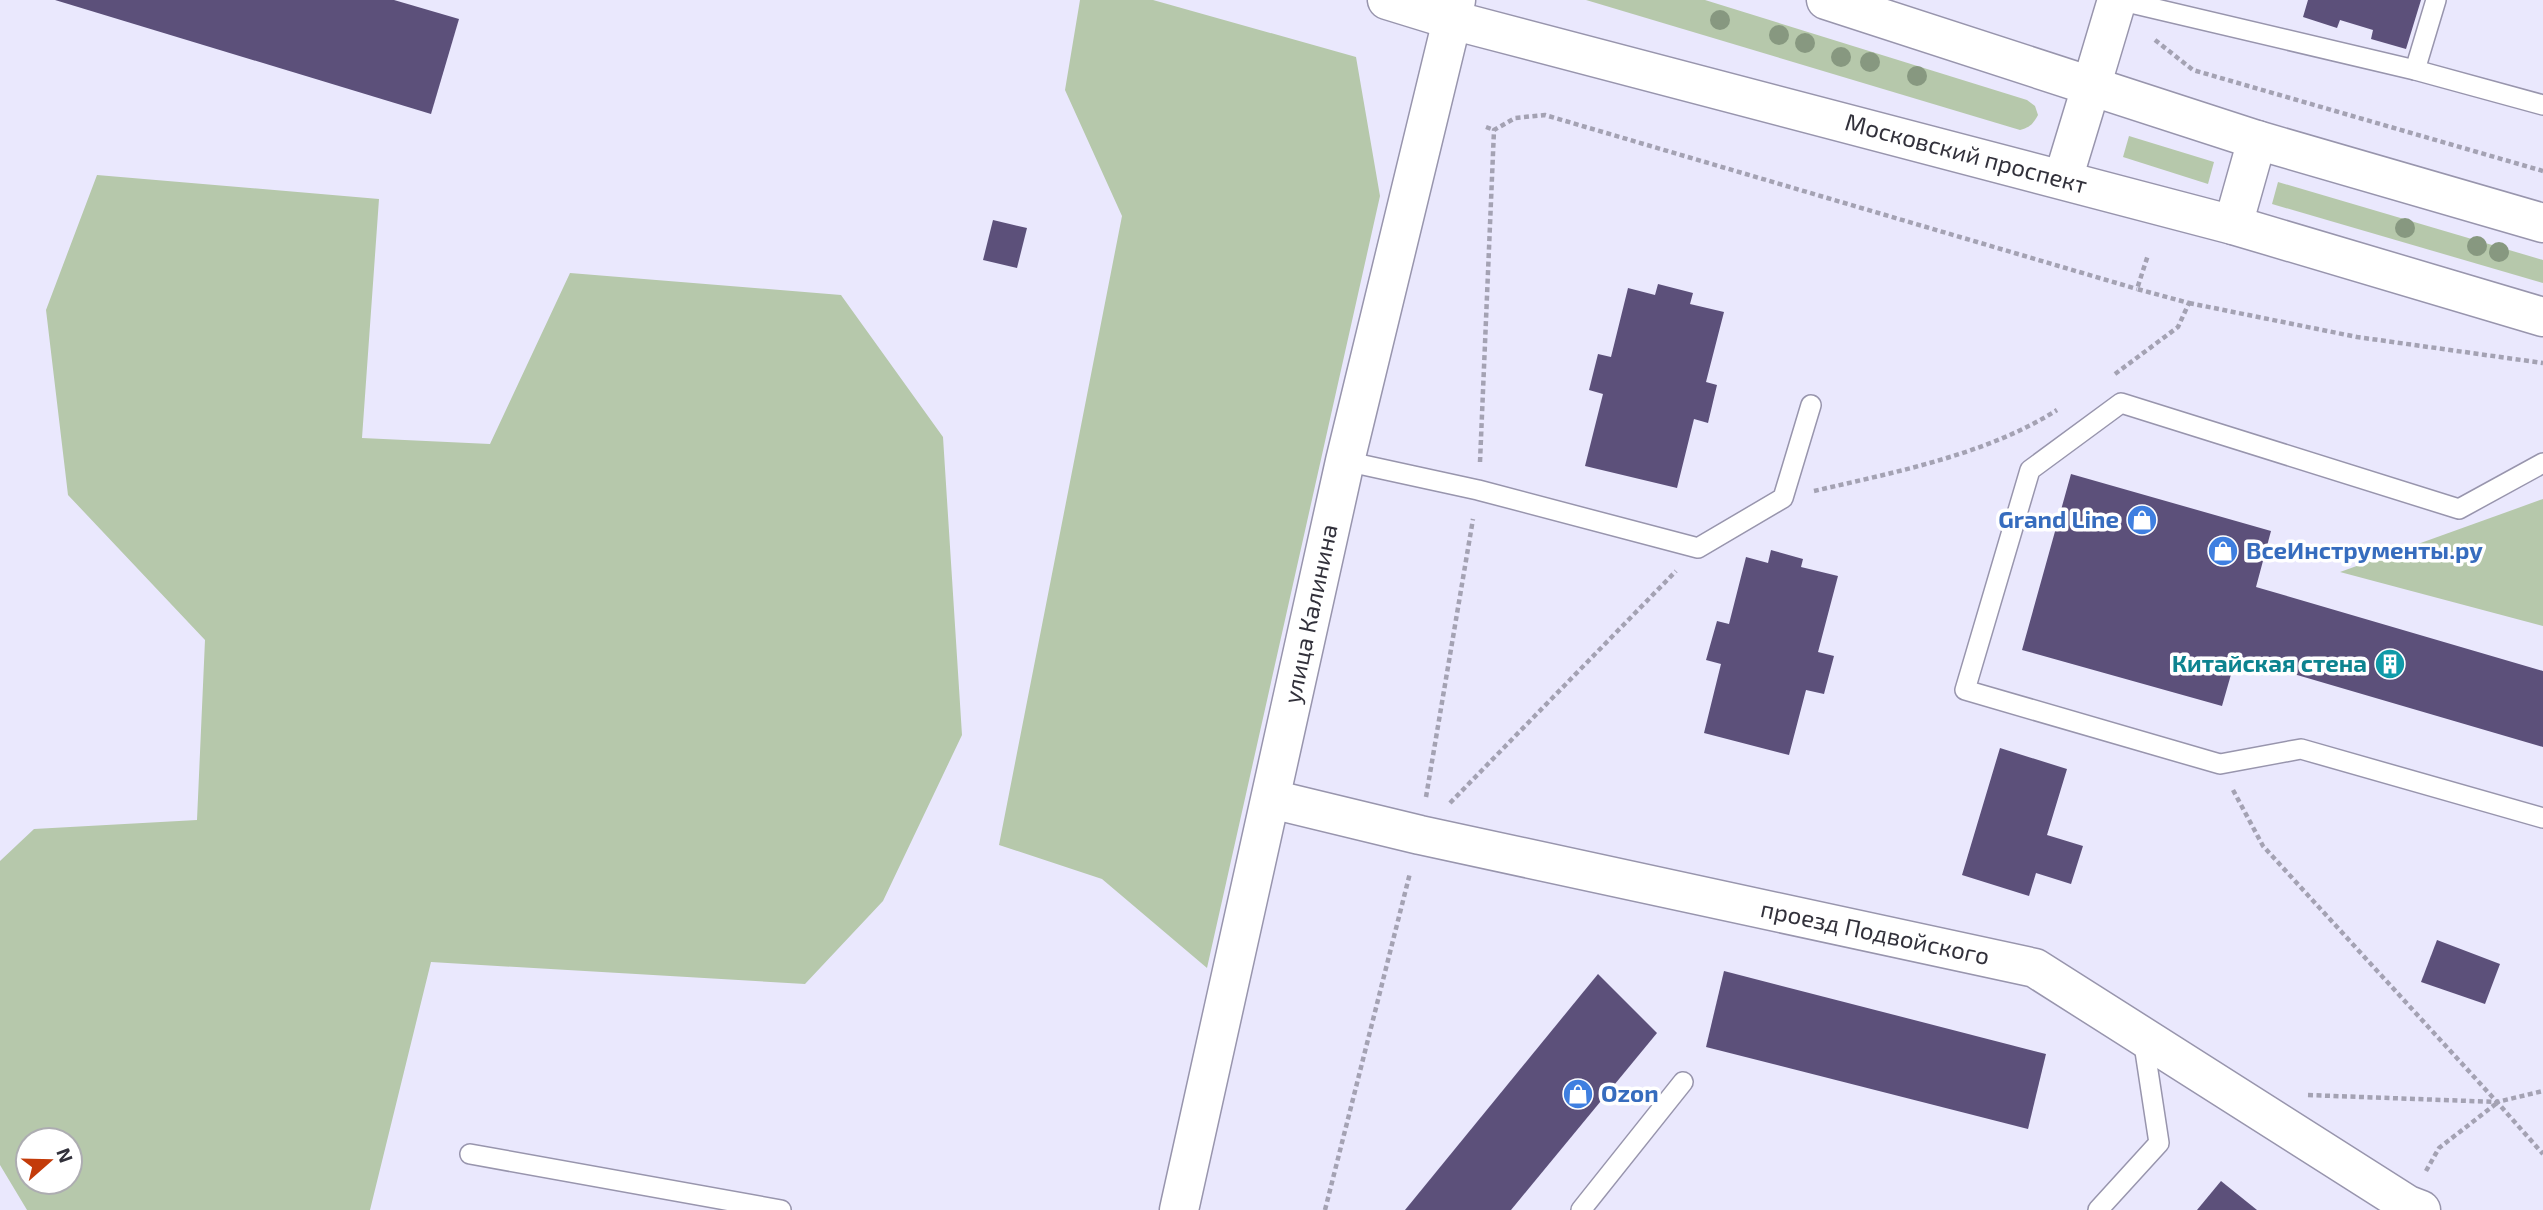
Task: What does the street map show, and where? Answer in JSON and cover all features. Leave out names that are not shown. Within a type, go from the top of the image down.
[{"type":"main road","name":"Московский проспект","points":[[1387,0],[1454,10],[2233,225],[2543,317]]},
{"type":"main road","points":[[1826,0],[2257,140],[2543,223]]},
{"type":"main road","points":[[2063,179],[2117,0]]},
{"type":"main road","name":"улица Калинина","points":[[1179,1210],[1345,461],[1454,10]]},
{"type":"main road","points":[[2233,225],[2257,140]]},
{"type":"main road","name":"проезд Подвойского","points":[[1270,799],[1420,835],[2035,968],[2408,1205],[2421,1210]]},
{"type":"lane","points":[[2117,0],[2415,70],[2543,105]]},
{"type":"lane","points":[[2415,70],[2436,0]]},
{"type":"lane","points":[[2543,463],[2459,509],[2121,403],[2029,470],[1965,690],[2220,764],[2301,749],[2543,818]]},
{"type":"lane","points":[[1345,461],[1478,490],[1698,548],[1783,498],[1811,405]]},
{"type":"lane","points":[[2098,1210],[2159,1143],[2143,1037]]},
{"type":"lane","points":[[1581,1210],[1683,1082]]},
{"type":"lane","points":[[470,1154],[781,1210]]},
{"type":"path","points":[[2193,70],[2543,170]]},
{"type":"path","points":[[1494,130],[1515,118],[1545,115],[2189,303],[2357,337],[2543,363]]},
{"type":"path","points":[[1486,127],[1494,130]]},
{"type":"path","points":[[1325,1210],[1420,835],[1478,490],[1494,130]]},
{"type":"path","points":[[2137,289],[2148,256]]},
{"type":"path","points":[[2110,377],[2178,327],[2189,303]]},
{"type":"path","points":[[1783,498],[1912,468],[2026,429],[2068,403]]},
{"type":"path","points":[[1420,835],[1698,548]]},
{"type":"path","points":[[2220,764],[2263,846],[2543,1154]]},
{"type":"path","points":[[2298,1095],[2497,1102],[2543,1091]]},
{"type":"path","points":[[2439,1147],[2497,1102]]},
{"type":"green space","points":[[1080,0],[1153,0],[1356,57],[1380,196],[1207,968],[1102,879],[999,845],[1122,216],[1065,90]]},
{"type":"green space","points":[[1586,0],[1705,0],[2027,100],[2035,106],[2038,115],[2031,125],[2020,130]]},
{"type":"green space","points":[[2129,136],[2214,162],[2208,184],[2123,157]]},
{"type":"green space","points":[[97,175],[379,199],[362,438],[490,444],[570,273],[841,295],[943,437],[962,735],[883,901],[805,984],[431,962],[370,1210],[27,1210],[19,1196],[84,1196],[84,1126],[14,1126],[14,1188],[0,1165],[0,861],[34,829],[197,820],[205,640],[68,495],[46,310]]},
{"type":"green space","points":[[2278,182],[2543,260],[2543,283],[2272,204]]},
{"type":"green space","points":[[2543,499],[2543,626],[2340,572]]},
{"type":"building","points":[[55,0],[394,0],[459,19],[431,114]]},
{"type":"building","points":[[2308,0],[2421,0],[2406,49],[2371,39],[2373,30],[2340,20],[2337,28],[2303,17]]},
{"type":"building","points":[[993,220],[1027,228],[1017,268],[983,260]]},
{"type":"building","points":[[1658,284],[1693,293],[1690,304],[1724,312],[1706,382],[1717,385],[1708,423],[1694,419],[1677,488],[1585,466],[1603,394],[1589,390],[1598,354],[1611,357],[1628,288],[1655,295]]},
{"type":"building","points":[[2071,474],[2271,531],[2256,587],[2543,671],[2543,747],[2236,657],[2222,706],[2022,650]]},
{"type":"building","points":[[1771,550],[1803,559],[1801,567],[1838,576],[1818,652],[1834,656],[1824,694],[1806,690],[1789,755],[1704,733],[1721,664],[1706,660],[1717,621],[1729,624],[1746,557],[1768,563]]},
{"type":"building","points":[[2000,748],[2067,769],[2047,835],[2083,846],[2071,884],[2036,873],[2029,896],[1962,875]]},
{"type":"building","points":[[2437,940],[2500,964],[2485,1004],[2421,982]]},
{"type":"building","points":[[1724,971],[2046,1054],[2028,1129],[1706,1047]]},
{"type":"building","points":[[1598,974],[1657,1033],[1511,1210],[1405,1210]]},
{"type":"building","points":[[2221,1181],[2257,1210],[2197,1210]]},
{"type":"place","name":"Grand Line","points":[[2142,520]]},
{"type":"place","name":"ВсеИнструменты.ру","points":[[2223,551]]},
{"type":"place","name":"Китайская стена","points":[[2390,664]]},
{"type":"place","name":"Ozon","points":[[1578,1094]]}]
